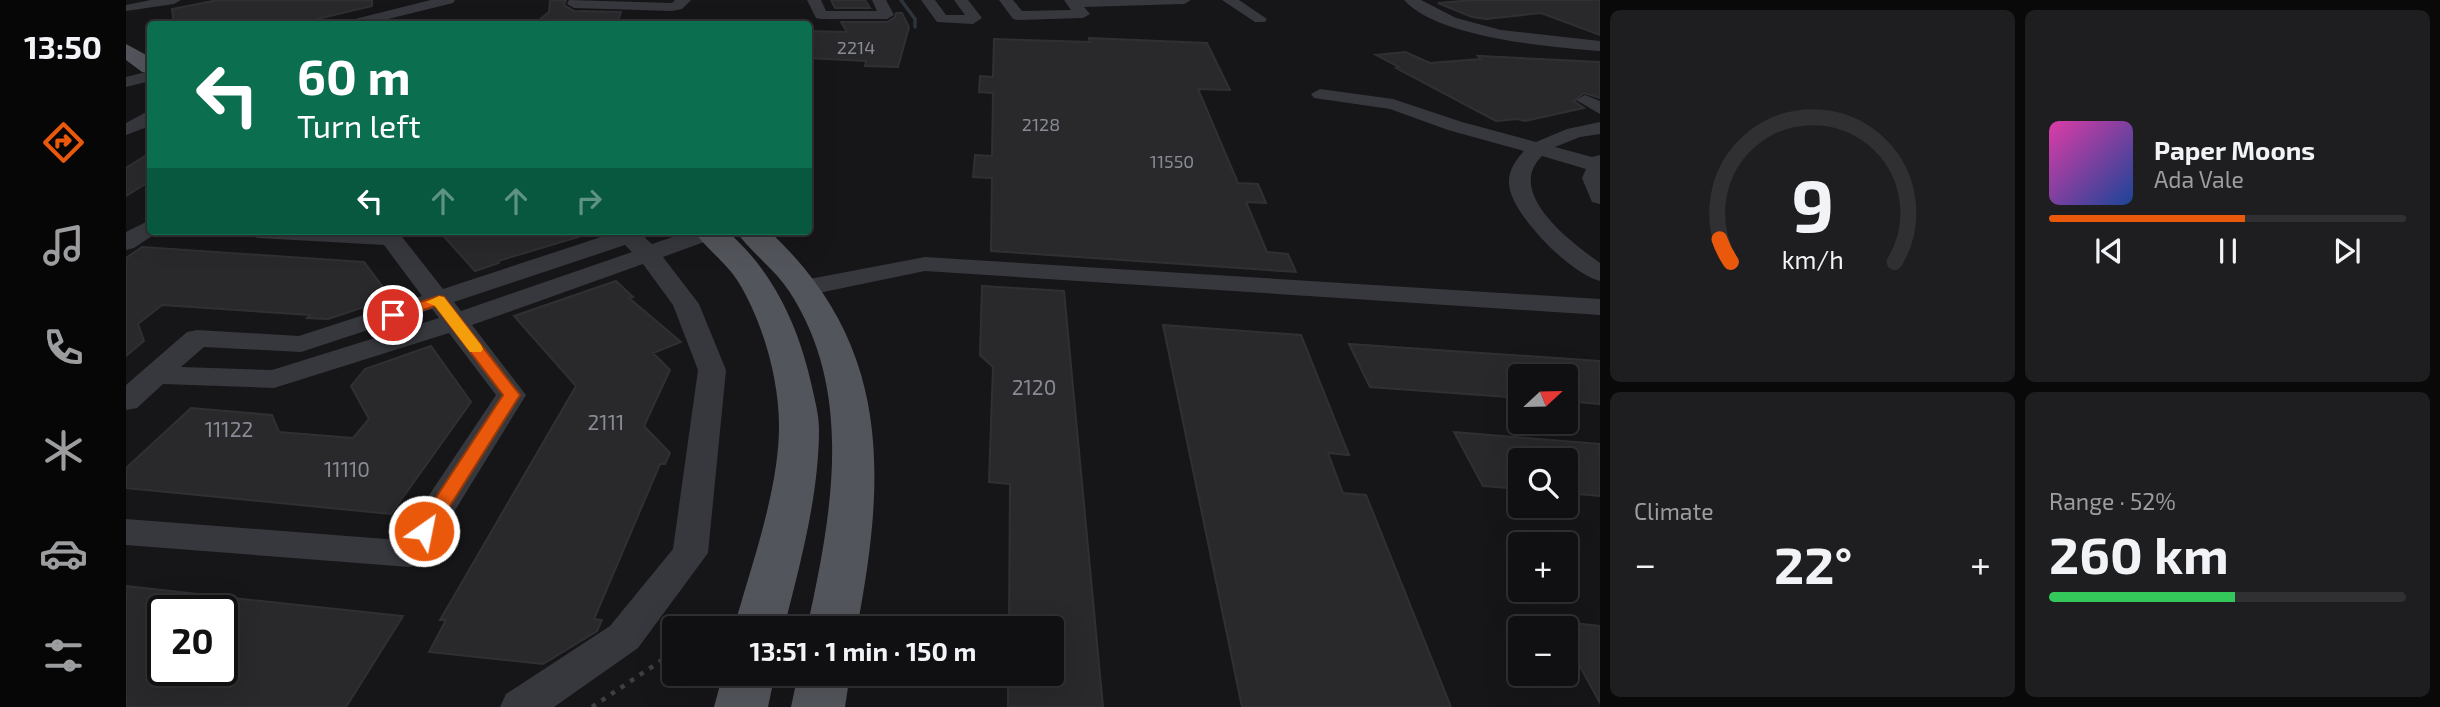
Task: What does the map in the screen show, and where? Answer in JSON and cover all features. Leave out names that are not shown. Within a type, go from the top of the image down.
[{"type":"main road","points":[[126,50],[147,65]]},
{"type":"main road","points":[[724,235],[775,315],[789,361],[799,425],[794,481],[748,616]]},
{"type":"main road","points":[[729,235],[782,260],[804,288],[820,315],[836,357],[853,447],[852,516],[834,616]]},
{"type":"main road","points":[[741,707],[746,686]]},
{"type":"main road","points":[[818,707],[822,686]]},
{"type":"street","points":[[131,8],[174,0]]},
{"type":"street","points":[[364,21],[448,0]]},
{"type":"street","points":[[576,0],[574,4],[659,7],[677,6],[684,0]]},
{"type":"street","points":[[814,0],[821,15],[887,15],[879,0]]},
{"type":"street","points":[[928,0],[942,19],[973,20],[975,18],[961,0]]},
{"type":"street","points":[[1006,0],[1018,16],[1083,14],[1072,1]]},
{"type":"street","points":[[1072,1],[1184,0]]},
{"type":"street","points":[[1229,0],[1260,19]]},
{"type":"street","points":[[1411,0],[1423,10],[1440,17],[1486,30],[1530,39],[1600,46]]},
{"type":"street","points":[[1320,94],[1393,104],[1455,126],[1599,164],[1593,178],[1600,197]]},
{"type":"street","points":[[126,129],[140,125],[143,114]]},
{"type":"street","points":[[1600,128],[1562,136],[1537,149],[1522,166],[1519,188],[1541,225],[1600,274]]},
{"type":"street","points":[[126,222],[147,206]]},
{"type":"street","points":[[126,222],[147,226]]},
{"type":"street","points":[[126,243],[147,228]]},
{"type":"street","points":[[126,533],[410,554],[511,395],[391,238],[334,235]]},
{"type":"street","points":[[156,375],[274,379],[635,238],[672,235]]},
{"type":"street","points":[[521,707],[624,637],[690,553],[712,370],[686,304],[635,238]]},
{"type":"street","points":[[804,288],[925,264],[1600,307]]},
{"type":"street","points":[[126,401],[197,338],[300,344],[447,311]]},
{"type":"path","points":[[592,707],[662,660]]},
{"type":"building","points":[[218,0],[372,0],[372,6],[309,21],[174,21],[172,9]]},
{"type":"building","points":[[550,0],[566,0],[564,5],[574,11],[621,12],[618,21],[538,21],[549,12]]},
{"type":"building","points":[[831,0],[865,0],[870,8],[835,8]]},
{"type":"building","points":[[1472,0],[1600,0],[1600,35],[1541,13],[1486,19],[1472,17],[1438,3]]},
{"type":"building","points":[[896,13],[902,13],[909,27],[898,67],[865,66],[866,61],[812,58],[812,31],[847,32],[841,22],[887,22],[895,17]]},
{"type":"building","points":[[1089,38],[1207,43],[1230,90],[1198,89],[1238,183],[1258,184],[1266,203],[1246,202],[1267,252],[1288,254],[1296,272],[991,251],[992,178],[973,177],[975,155],[992,156],[993,93],[979,92],[980,76],[993,77],[994,39],[1090,42]]},
{"type":"building","points":[[1405,52],[1430,63],[1481,59],[1478,56],[1600,62],[1600,98],[1584,93],[1574,101],[1584,108],[1525,121],[1496,121],[1376,55]]},
{"type":"building","points":[[147,155],[147,183],[126,196],[126,168]]},
{"type":"building","points":[[443,235],[585,235],[498,261],[499,263],[475,271]]},
{"type":"building","points":[[142,247],[364,262],[391,298],[328,319],[307,318],[310,315],[162,305],[138,324],[144,341],[126,356],[126,258]]},
{"type":"building","points":[[616,281],[633,297],[629,298],[681,342],[653,353],[670,370],[644,426],[670,453],[665,464],[660,464],[594,619],[602,620],[597,631],[543,664],[429,652],[446,620],[440,620],[576,386],[514,316]]},
{"type":"building","points":[[982,286],[1064,291],[1103,707],[1008,707],[1008,686],[1064,686],[1064,616],[1009,616],[1010,484],[989,482],[993,367],[980,355]]},
{"type":"building","points":[[1163,325],[1301,335],[1349,455],[1328,453],[1343,493],[1366,495],[1451,707],[1242,707]]},
{"type":"building","points":[[1349,344],[1600,361],[1600,404],[1578,402],[1578,364],[1508,364],[1508,397],[1370,387]]},
{"type":"building","points":[[431,346],[471,402],[391,514],[126,488],[126,468],[191,408],[272,415],[279,432],[353,438],[369,419],[351,386],[365,369]]},
{"type":"building","points":[[1454,432],[1600,444],[1600,496],[1578,494],[1578,448],[1508,448],[1508,488],[1483,486]]},
{"type":"building","points":[[126,586],[209,595],[147,595],[147,686],[238,686],[238,598],[403,616],[346,707],[126,707]]},
{"type":"building","points":[[1578,623],[1600,626],[1600,703],[1578,663]]},
{"type":"waterway","points":[[901,0],[915,19],[915,27]]},
{"type":"slow traffic","points":[[434,302],[439,300],[476,349]]},
{"type":"route","points":[[393,315],[439,300],[511,395],[424,531]]}]
